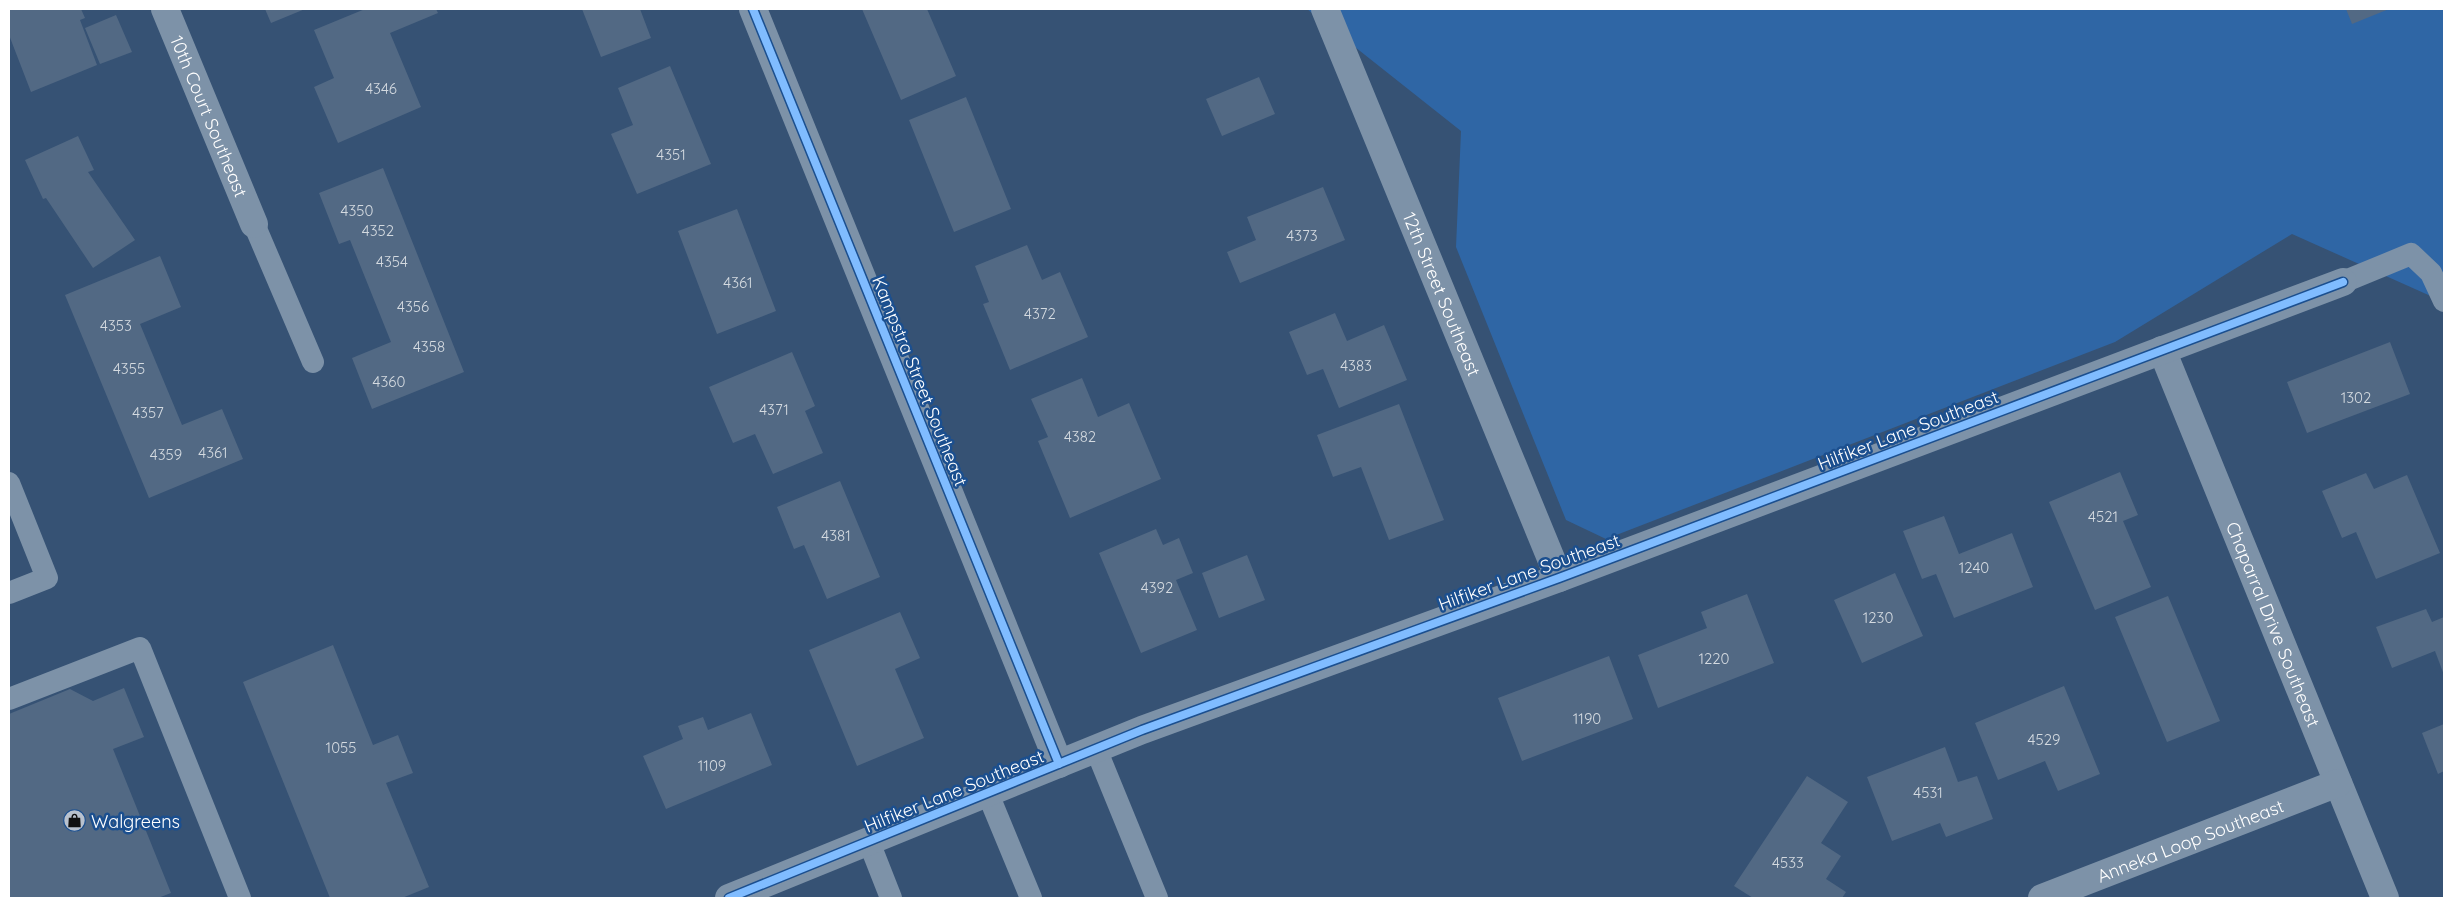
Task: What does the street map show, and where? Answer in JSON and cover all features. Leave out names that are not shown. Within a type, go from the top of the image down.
[{"type":"street","name":"10th Court Southeast","points":[[165,9],[254,224]]},
{"type":"street","name":"Kampstra Street Southeast","points":[[753,9],[1059,764]]},
{"type":"street","name":"12th Street Southeast","points":[[1325,9],[1559,578]]},
{"type":"street","name":"Hilfiker Lane Southeast","points":[[729,898],[1142,730],[1559,578],[2343,282]]},
{"type":"street","name":"Chaparral Drive Southeast","points":[[2162,350],[2385,898]]},
{"type":"street","name":"Anneka Loop Southeast","points":[[2042,898],[2338,783]]},
{"type":"lane","points":[[254,224],[313,362]]},
{"type":"lane","points":[[2343,282],[2411,254],[2431,273],[2444,301]]},
{"type":"lane","points":[[9,483],[47,578],[9,594]]},
{"type":"lane","points":[[9,699],[140,648],[240,898]]},
{"type":"lane","points":[[1096,750],[1157,898]]},
{"type":"lane","points":[[988,794],[1031,898]]},
{"type":"lane","points":[[869,842],[891,898]]},
{"type":"shaded area","points":[[1307,9],[2444,9],[2444,302],[2292,234],[2115,342],[1606,539],[1566,520],[1456,247],[1461,131]]},
{"type":"building","points":[[9,9],[81,9],[85,18],[80,20],[97,65],[31,92],[9,35]]},
{"type":"building","points":[[265,9],[305,9],[271,23]]},
{"type":"building","points":[[365,9],[436,9],[438,13],[390,33],[421,107],[338,143],[314,87],[334,78],[314,30]]},
{"type":"building","points":[[582,9],[640,9],[651,38],[601,57]]},
{"type":"building","points":[[862,9],[927,9],[956,76],[901,100]]},
{"type":"building","points":[[2346,9],[2389,9],[2352,24]]},
{"type":"building","points":[[116,15],[132,52],[100,64],[85,28]]},
{"type":"building","points":[[670,66],[711,164],[637,194],[611,134],[633,125],[618,88]]},
{"type":"building","points":[[1259,77],[1275,114],[1222,136],[1206,99]]},
{"type":"building","points":[[966,97],[1011,209],[954,232],[909,120]]},
{"type":"building","points":[[78,136],[94,170],[88,172],[135,240],[93,268],[46,198],[43,199],[25,160]]},
{"type":"building","points":[[383,168],[464,372],[372,409],[352,358],[391,342],[350,240],[339,244],[319,193]]},
{"type":"building","points":[[1323,187],[1345,240],[1240,283],[1227,252],[1256,240],[1247,217]]},
{"type":"building","points":[[737,209],[776,311],[717,334],[678,231]]},
{"type":"building","points":[[1027,245],[1042,280],[1060,272],[1088,337],[1010,370],[983,304],[989,302],[975,266]]},
{"type":"building","points":[[160,256],[181,307],[140,324],[182,425],[222,409],[243,459],[149,498],[65,295]]},
{"type":"building","points":[[1335,313],[1347,341],[1384,325],[1407,380],[1339,408],[1323,369],[1307,375],[1289,332]]},
{"type":"building","points":[[2390,342],[2410,394],[2307,433],[2287,382]]},
{"type":"building","points":[[792,352],[815,406],[805,411],[823,453],[773,474],[755,434],[733,443],[709,387]]},
{"type":"building","points":[[1082,378],[1098,417],[1129,403],[1161,479],[1070,518],[1038,441],[1048,437],[1031,399]]},
{"type":"building","points":[[1399,404],[1444,520],[1389,540],[1361,467],[1333,477],[1317,435]]},
{"type":"building","points":[[2120,472],[2138,515],[2123,521],[2151,587],[2095,610],[2049,502]]},
{"type":"building","points":[[2366,473],[2374,489],[2407,475],[2440,553],[2376,579],[2356,532],[2342,538],[2322,491]]},
{"type":"building","points":[[840,481],[880,577],[827,599],[804,545],[794,549],[777,507]]},
{"type":"building","points":[[1944,516],[1959,554],[2012,533],[2033,587],[1954,618],[1936,574],[1922,579],[1903,531]]},
{"type":"building","points":[[1156,529],[1163,545],[1179,538],[1193,573],[1176,580],[1197,630],[1141,653],[1099,553]]},
{"type":"building","points":[[1247,555],[1265,600],[1219,618],[1202,573]]},
{"type":"building","points":[[1895,573],[1923,636],[1862,663],[1834,600]]},
{"type":"building","points":[[1747,594],[1774,663],[1658,708],[1638,655],[1707,628],[1701,612]]},
{"type":"building","points":[[2168,596],[2220,721],[2167,742],[2115,617]]},
{"type":"building","points":[[2426,609],[2432,622],[2444,617],[2444,675],[2435,651],[2392,668],[2376,627]]},
{"type":"building","points":[[900,612],[920,658],[895,669],[924,738],[857,766],[809,650]]},
{"type":"building","points":[[333,645],[373,745],[398,735],[413,773],[386,783],[429,887],[402,898],[330,898],[243,682]]},
{"type":"building","points":[[1609,656],[1633,719],[1522,761],[1498,698]]},
{"type":"building","points":[[2064,686],[2100,774],[2058,791],[2045,761],[1998,780],[1975,723]]},
{"type":"building","name":"Walgreens","points":[[124,688],[144,737],[113,749],[171,893],[158,898],[9,898],[9,714],[70,689],[93,701]]},
{"type":"building","points":[[751,713],[772,765],[666,809],[643,756],[683,739],[678,726],[703,717],[708,730]]},
{"type":"building","points":[[2444,724],[2444,771],[2438,774],[2422,733]]},
{"type":"building","points":[[1945,747],[1958,782],[1977,776],[1993,819],[1946,837],[1940,823],[1892,841],[1867,777]]},
{"type":"building","points":[[1807,776],[1848,802],[1821,843],[1841,856],[1826,879],[1846,892],[1842,898],[1753,898],[1734,886]]},
{"type":"cycle path","points":[[753,9],[1059,764]]},
{"type":"cycle path","points":[[729,898],[1142,730],[1559,578],[2343,282]]},
{"type":"place","name":"Walgreens","points":[[75,821]]}]
